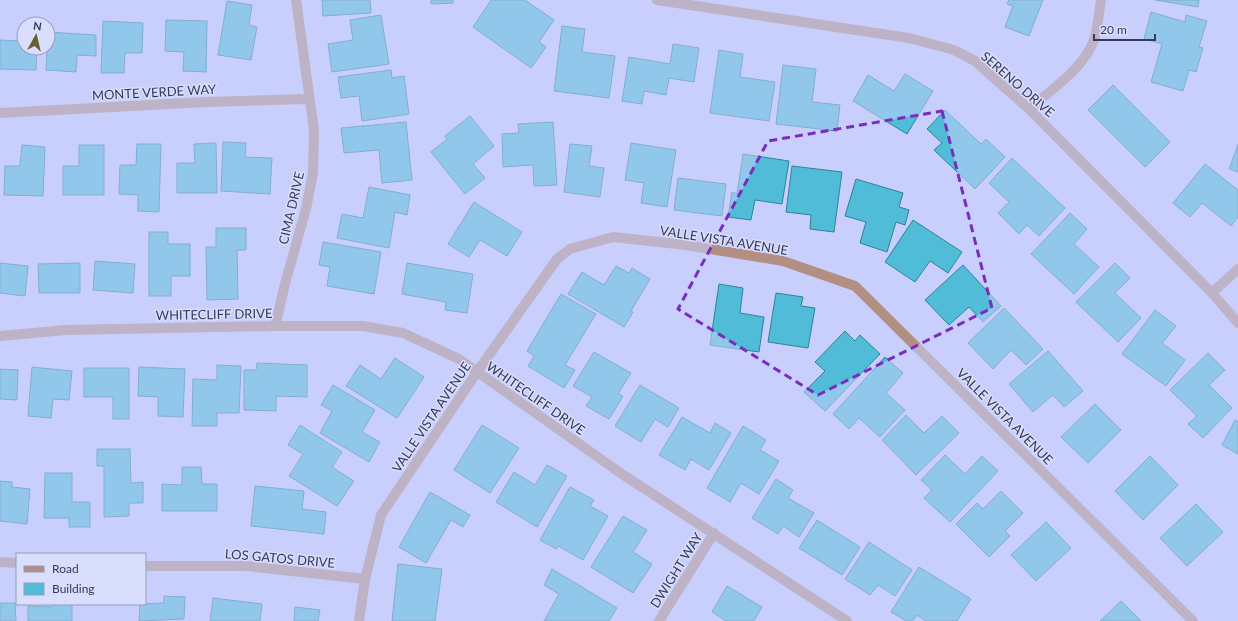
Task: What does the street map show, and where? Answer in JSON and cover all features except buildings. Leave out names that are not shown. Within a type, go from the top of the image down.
[{"type":"street","name":"CIMA DRIVE","points":[[275,326],[306,209],[313,173],[314,130],[308,99],[296,0]]},
{"type":"street","name":"SERENO DRIVE","points":[[656,0],[902,37],[933,43],[954,50],[975,61],[1029,109],[1212,293],[1238,323]]},
{"type":"street","points":[[1029,109],[1074,70],[1086,55],[1095,38],[1101,0]]},
{"type":"street","name":"MONTE VERDE WAY","points":[[0,113],[207,102],[308,99]]},
{"type":"street","name":"VALLE VISTA AVENUE","points":[[359,621],[365,579],[381,516],[477,372],[557,259],[570,249],[613,237],[686,245],[783,261],[855,286],[1193,621]]},
{"type":"street","points":[[1212,293],[1238,269]]},
{"type":"street","name":"WHITECLIFF DRIVE","points":[[0,336],[66,330],[275,326],[363,326],[403,333],[459,359],[622,474],[846,621]]},
{"type":"street","name":"DWIGHT WAY","points":[[659,621],[714,533]]},
{"type":"street","points":[[0,562],[16,563]]},
{"type":"street","name":"LOS GATOS DRIVE","points":[[146,566],[246,566],[365,579]]},
{"type":"highlighted area","points":[[942,111],[992,308],[818,395],[678,309],[768,141]]}]
